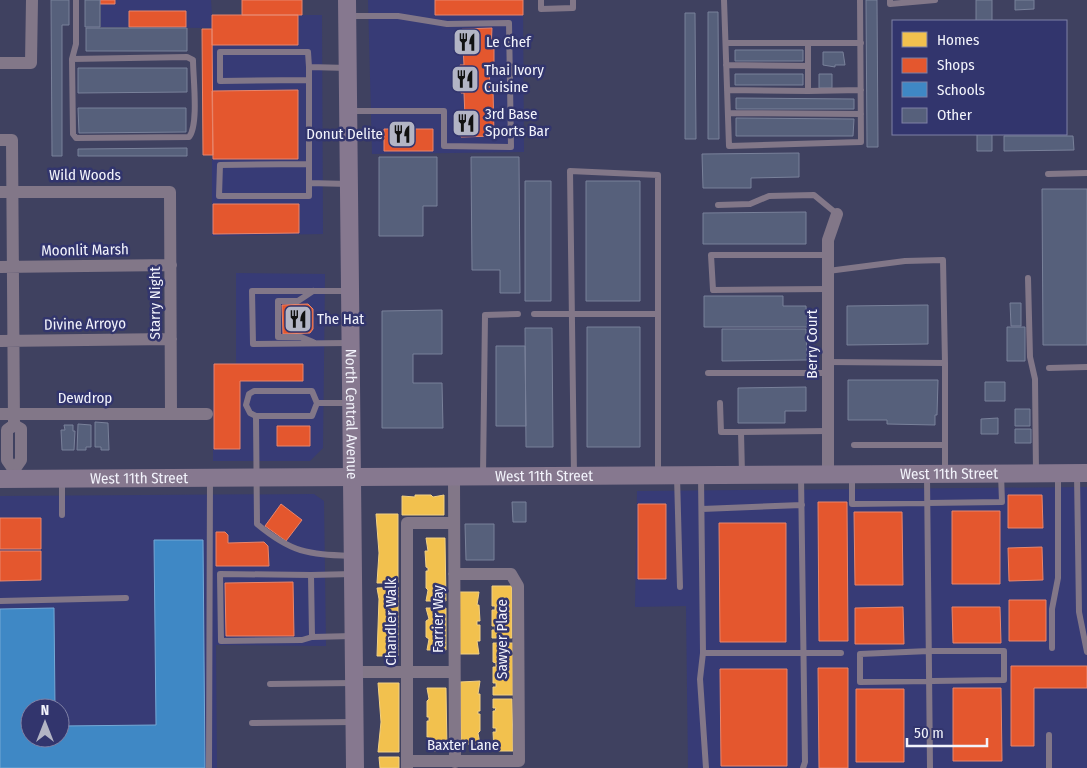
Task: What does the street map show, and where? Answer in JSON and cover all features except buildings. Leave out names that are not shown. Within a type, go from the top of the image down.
[{"type":"street","points":[[0,63],[31,63],[32,0]]},
{"type":"street","name":"North Central Avenue","points":[[347,8],[355,768]]},
{"type":"street","points":[[6,140],[13,192],[6,267],[6,341],[14,420],[21,429],[21,460],[10,476]]},
{"type":"street","name":"Wild Woods","points":[[0,192],[170,192]]},
{"type":"street","name":"Starry Night","points":[[170,192],[171,414]]},
{"type":"street","name":"Berry Court","points":[[828,475],[828,240],[837,214]]},
{"type":"street","name":"Moonlit Marsh","points":[[6,267],[171,265]]},
{"type":"street","name":"Divine Arroyo","points":[[6,341],[171,339]]},
{"type":"street","name":"Dewdrop","points":[[0,414],[14,420],[207,414]]},
{"type":"street","points":[[10,476],[7,460],[7,430],[14,420]]},
{"type":"street","points":[[7,444],[21,444]]},
{"type":"street","name":"West 11th Street","points":[[10,476],[62,479],[210,479],[351,476],[454,477],[701,474],[742,476],[1082,473]]},
{"type":"street","name":"Farrier Way","points":[[454,477],[455,762]]},
{"type":"street","name":"Chandler Walk","points":[[407,765],[407,523],[454,523]]},
{"type":"street","name":"Sawyer Place","points":[[454,574],[511,574],[518,586],[519,761]]},
{"type":"street","points":[[355,677],[407,672],[454,672]]},
{"type":"street","name":"Baxter Lane","points":[[407,765],[519,761]]},
{"type":"lane","points":[[72,59],[187,58],[193,60],[194,124],[192,135],[76,138],[73,134],[72,59],[76,44],[76,0]]},
{"type":"lane","points":[[540,0],[541,9],[573,8],[573,0]]},
{"type":"lane","points":[[724,0],[729,146],[861,142],[860,0]]},
{"type":"lane","points":[[890,0],[890,4],[935,0]]},
{"type":"lane","points":[[347,8],[447,24],[509,23],[511,147],[444,146],[444,111],[348,111]]},
{"type":"lane","points":[[808,43],[808,91]]},
{"type":"lane","points":[[726,44],[860,43]]},
{"type":"lane","points":[[309,80],[220,81],[220,52],[308,52],[309,67],[309,80],[309,164],[309,196],[220,196],[220,165],[309,164]]},
{"type":"lane","points":[[726,65],[808,66]]},
{"type":"lane","points":[[309,67],[348,68]]},
{"type":"lane","points":[[727,90],[861,90]]},
{"type":"lane","points":[[728,113],[861,114]]},
{"type":"lane","points":[[574,476],[570,171],[658,175],[658,475]]},
{"type":"lane","points":[[1048,174],[1087,173]]},
{"type":"lane","points":[[309,183],[349,184]]},
{"type":"lane","points":[[718,204],[750,204],[769,196],[814,195],[837,214]]},
{"type":"lane","points":[[828,255],[711,255],[713,290],[828,289]]},
{"type":"lane","points":[[828,272],[905,261],[943,260],[945,474]]},
{"type":"lane","points":[[1028,278],[1030,358],[1035,379],[1036,473]]},
{"type":"lane","points":[[350,290],[252,291],[253,344],[350,343]]},
{"type":"lane","points":[[314,291],[298,301],[278,301],[278,337],[301,337],[315,343]]},
{"type":"lane","points":[[483,476],[485,315],[518,314]]},
{"type":"lane","points":[[534,314],[658,314]]},
{"type":"lane","points":[[708,373],[945,363]]},
{"type":"lane","points":[[1050,368],[1087,367]]},
{"type":"lane","points":[[254,391],[312,391],[317,403],[312,416],[256,416],[250,413],[246,404],[249,394],[254,391]]},
{"type":"lane","points":[[317,403],[351,403]]},
{"type":"lane","points":[[720,403],[720,432],[828,431]]},
{"type":"lane","points":[[256,416],[257,524],[279,542],[309,554],[352,556]]},
{"type":"lane","points":[[741,432],[742,476]]},
{"type":"lane","points":[[854,445],[945,445]]},
{"type":"lane","points":[[1052,648],[1052,609],[1058,578],[1058,473]]},
{"type":"lane","points":[[1082,473],[1079,612],[1087,652]]},
{"type":"lane","points":[[701,474],[703,653],[700,679],[706,768]]},
{"type":"lane","points":[[852,475],[852,504],[1002,502],[1001,474]]},
{"type":"lane","points":[[677,475],[680,586]]},
{"type":"lane","points":[[801,475],[805,762],[803,768]]},
{"type":"lane","points":[[927,475],[930,768]]},
{"type":"lane","points":[[62,479],[62,515]]},
{"type":"lane","points":[[209,768],[210,479]]},
{"type":"lane","points":[[702,509],[802,506]]},
{"type":"lane","points":[[353,574],[220,574],[221,641],[302,640],[312,637],[354,636]]},
{"type":"lane","points":[[311,575],[312,637]]},
{"type":"lane","points":[[0,600],[126,598]]},
{"type":"lane","points":[[1004,651],[1004,680],[860,682],[860,654],[929,652],[1004,651]]},
{"type":"lane","points":[[703,653],[841,653]]},
{"type":"lane","points":[[270,684],[355,677]]},
{"type":"lane","points":[[252,723],[355,722]]},
{"type":"lane","points":[[1049,735],[1049,768]]},
{"type":"shaded area","points":[[101,0],[211,0],[212,15],[322,15],[323,234],[212,236],[212,28],[101,27]]},
{"type":"shaded area","points":[[368,0],[523,0],[524,152],[372,154]]},
{"type":"shaded area","points":[[236,273],[325,274],[323,448],[310,461],[213,461],[213,364],[236,363]]},
{"type":"shaded area","points":[[1087,487],[1087,768],[688,768],[686,606],[635,607],[637,491]]},
{"type":"shaded area","points":[[314,494],[324,501],[326,646],[216,645],[217,768],[0,768],[0,496]]},
{"type":"place","name":"Le Chef","points":[[467,42]]},
{"type":"place","name":"Thai Ivory Cuisine","points":[[465,79]]},
{"type":"place","name":"3rd Base Sports Bar","points":[[466,123]]},
{"type":"place","name":"Donut Delite","points":[[402,134]]},
{"type":"place","name":"The Hat","points":[[298,319]]}]
